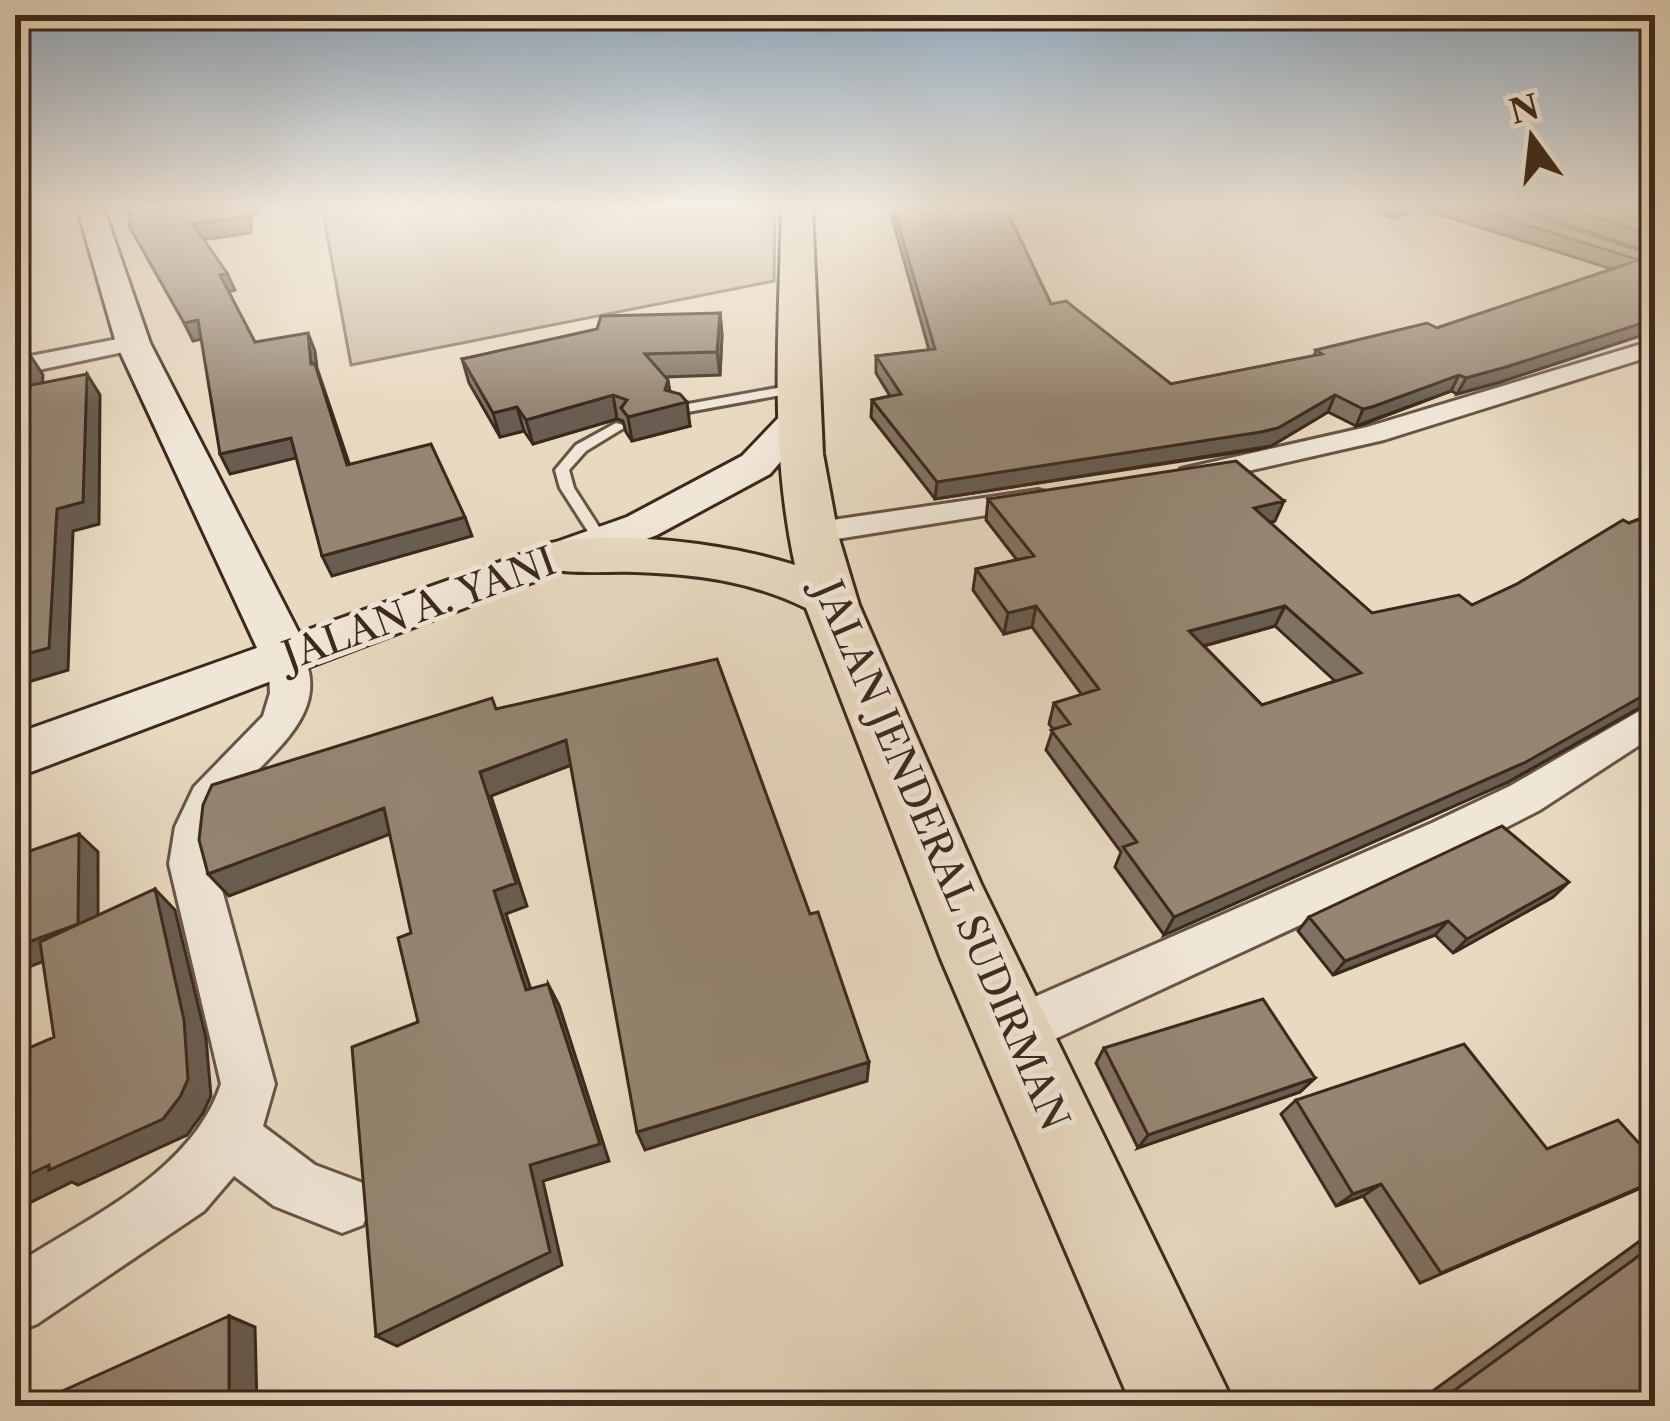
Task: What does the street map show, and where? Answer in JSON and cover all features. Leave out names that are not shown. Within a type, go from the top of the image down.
[{"type":"main road","name":"JALAN JENDERAL SUDIRMAN","points":[[798,273],[799,403],[812,532],[830,598],[1011,1033],[1184,1406]]},
{"type":"main road","points":[[581,549],[743,564],[775,572],[830,598]]},
{"type":"street","points":[[15,1302],[184,1190],[232,1136],[248,1084],[192,864],[191,831],[207,796],[269,741],[288,713],[293,687],[286,656],[134,343],[111,273]]},
{"type":"street","points":[[15,367],[134,343]]},
{"type":"street","points":[[1154,481],[1374,434],[1655,347]]},
{"type":"street","name":"JALAN A. YANI","points":[[15,756],[581,549],[727,484],[778,446],[799,403]]},
{"type":"street","points":[[812,532],[1064,495]]},
{"type":"street","points":[[1011,1033],[1448,836],[1525,798],[1655,716]]},
{"type":"street","points":[[232,1136],[298,1192],[342,1204]]},
{"type":"lane","points":[[677,410],[799,403]]},
{"type":"lane","points":[[581,549],[562,470],[581,448],[621,426]]},
{"type":"shaded area","points":[[334,273],[774,273],[774,281],[351,365]]},
{"type":"building","points":[[156,273],[226,273],[220,275],[255,342],[308,333],[311,364],[315,364],[347,465],[431,444],[465,517],[322,556],[291,438],[220,454],[198,320],[184,323]]},
{"type":"building","points":[[913,273],[1036,273],[1051,304],[1066,301],[1171,384],[1322,354],[1316,350],[1427,323],[1437,328],[1599,273],[1655,273],[1655,319],[1506,367],[1466,378],[1459,375],[1372,407],[1363,409],[1335,395],[1278,428],[1261,432],[937,482],[872,400],[901,394],[876,356],[935,349]]},
{"type":"building","points":[[720,313],[717,352],[645,354],[668,380],[665,390],[680,394],[687,402],[628,417],[621,408],[627,400],[613,395],[526,420],[517,407],[493,413],[462,359],[597,329],[601,316]]},
{"type":"building","points":[[30,355],[27,386],[87,374],[83,502],[57,509],[49,648],[15,657],[15,357]]},
{"type":"building","points":[[1236,461],[1284,501],[1254,508],[1372,613],[1459,595],[1472,605],[1517,584],[1623,520],[1629,523],[1655,513],[1655,689],[1526,762],[1174,917],[1123,847],[1137,842],[1051,730],[1070,724],[1054,703],[1099,689],[1036,606],[1008,613],[976,569],[1034,556],[988,499]],"holes":[[[1285,606],[1361,673],[1262,705],[1189,631]]]},
{"type":"building","points":[[717,659],[810,914],[818,912],[869,1062],[637,1132],[566,740],[480,772],[516,883],[494,891],[526,990],[548,984],[600,1144],[530,1165],[550,1252],[376,1336],[352,1047],[418,1022],[398,938],[411,933],[384,808],[208,874],[199,840],[203,805],[212,785],[492,698],[496,709]]},
{"type":"building","points":[[1502,826],[1569,882],[1467,939],[1448,921],[1345,961],[1309,917]]},
{"type":"building","points":[[79,834],[78,924],[15,947],[15,856]]},
{"type":"building","points":[[155,889],[184,1020],[188,1079],[180,1097],[163,1119],[15,1181],[15,1054],[54,1037],[40,942]]},
{"type":"building","points":[[1263,999],[1315,1078],[1148,1135],[1104,1048]]},
{"type":"building","points":[[1464,1044],[1547,1149],[1618,1120],[1655,1161],[1655,1181],[1441,1273],[1381,1184],[1353,1194],[1296,1100]]},
{"type":"building","points":[[1655,1244],[1655,1406],[1433,1406]]},
{"type":"building","points":[[229,1316],[229,1406],[29,1406]]}]
